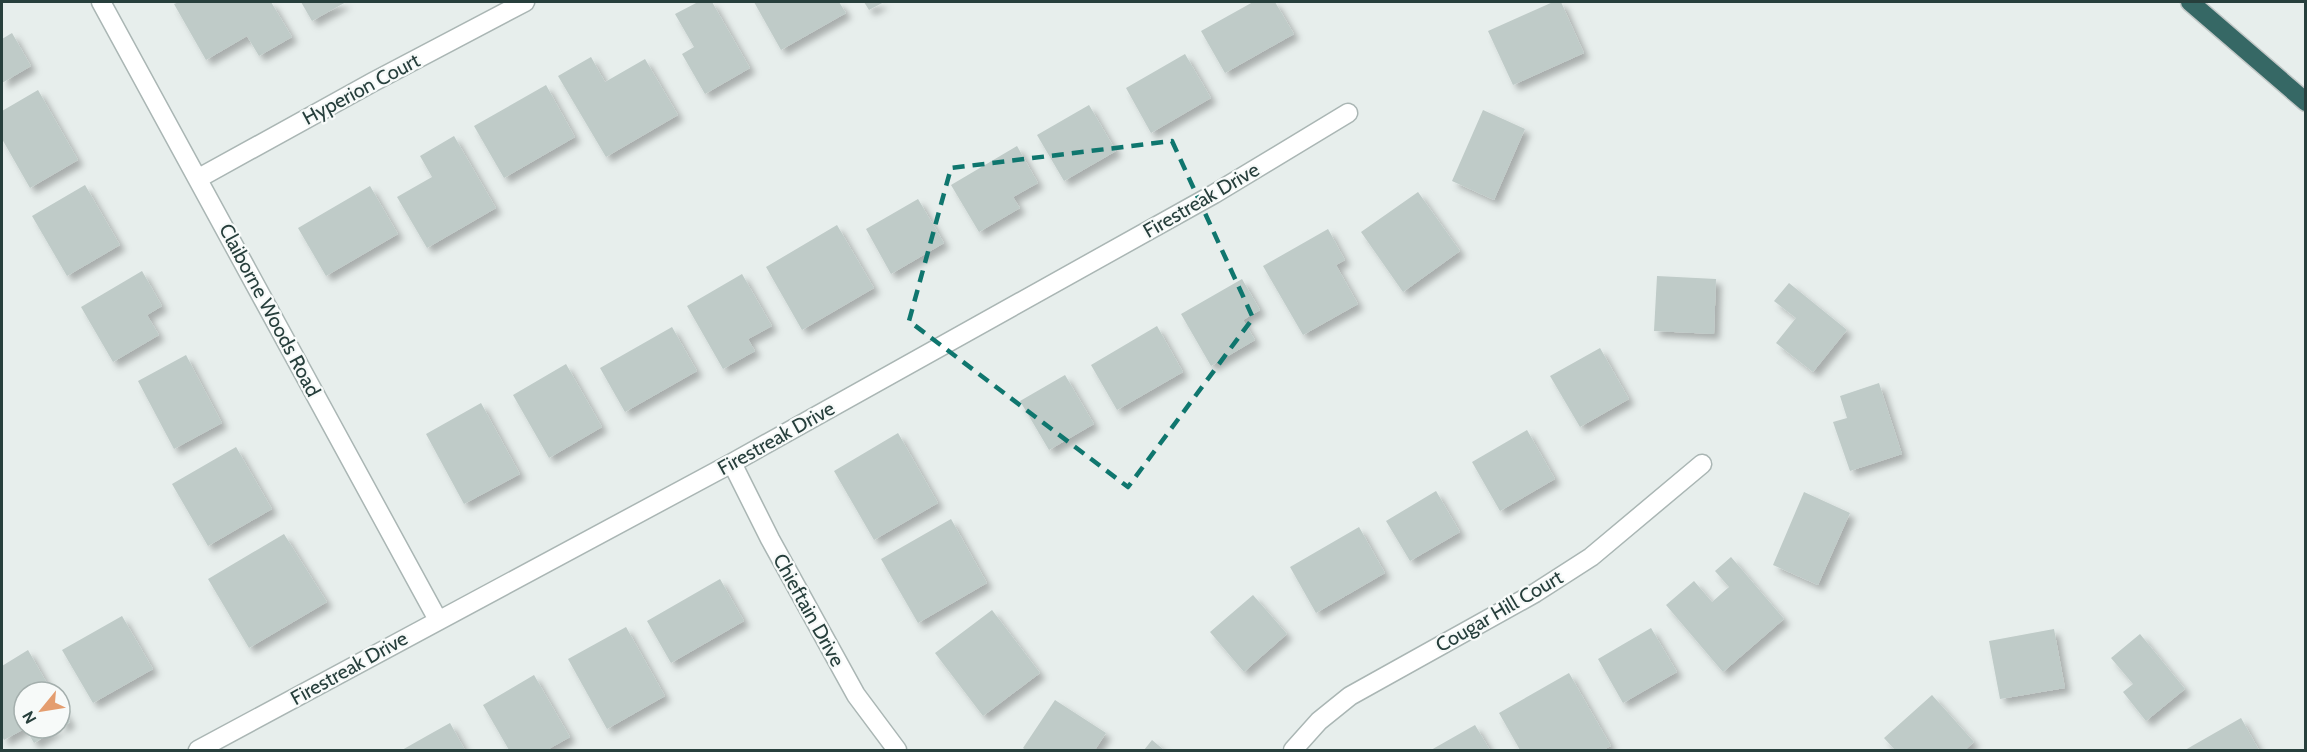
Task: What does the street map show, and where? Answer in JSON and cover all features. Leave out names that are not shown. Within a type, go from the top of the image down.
[{"type":"highway","points":[[2190,2],[2306,102]]},
{"type":"street","name":"Claiborne Woods Road","points":[[101,2],[438,620]]},
{"type":"street","name":"Hyperion Court","points":[[199,178],[525,2]]},
{"type":"street","name":"Firestreak Drive","points":[[203,749],[732,463],[1214,194],[1348,113]]},
{"type":"street","name":"Chieftain Drive","points":[[732,463],[770,539],[856,695],[897,750]]},
{"type":"street","name":"Cougar Hill Court","points":[[1293,750],[1319,721],[1350,696],[1534,592],[1591,557],[1702,464]]},
{"type":"highlighted area","points":[[1172,141],[1253,318],[1128,487],[909,321],[951,168]]},
{"type":"building","points":[[179,2],[271,2],[292,37],[259,56],[247,36],[206,60],[174,4]]},
{"type":"building","points":[[301,2],[346,2],[312,21]]},
{"type":"building","points":[[698,2],[712,2],[750,68],[705,94],[682,54],[694,47],[675,14]]},
{"type":"building","points":[[754,2],[839,2],[846,13],[781,50]]},
{"type":"building","points":[[864,2],[884,2],[869,10]]},
{"type":"building","points":[[1253,2],[1275,2],[1294,34],[1225,73],[1201,31]]},
{"type":"building","points":[[1553,2],[1561,2],[1584,53],[1513,85],[1488,31]]},
{"type":"building","points":[[12,33],[31,66],[2,83],[2,39]]},
{"type":"building","points":[[1185,54],[1211,98],[1151,133],[1126,88]]},
{"type":"building","points":[[591,57],[605,82],[645,59],[678,115],[606,157],[558,76]]},
{"type":"building","points":[[546,85],[575,137],[504,178],[474,126]]},
{"type":"building","points":[[38,90],[78,160],[30,188],[2,139],[2,111]]},
{"type":"building","points":[[1089,105],[1116,151],[1064,181],[1037,135]]},
{"type":"building","points":[[1483,110],[1525,129],[1494,200],[1452,181]]},
{"type":"building","points":[[454,136],[496,208],[427,248],[397,197],[432,177],[420,156]]},
{"type":"building","points":[[1017,146],[1038,183],[1013,197],[1020,208],[979,232],[951,185]]},
{"type":"building","points":[[85,185],[120,245],[67,276],[32,216]]},
{"type":"building","points":[[370,186],[398,234],[326,276],[298,228]]},
{"type":"building","points":[[1418,192],[1460,251],[1403,292],[1361,232]]},
{"type":"building","points":[[918,199],[944,243],[891,274],[866,229]]},
{"type":"building","points":[[837,225],[874,288],[802,330],[766,267]]},
{"type":"building","points":[[1328,229],[1345,260],[1336,265],[1358,304],[1303,335],[1263,266]]},
{"type":"building","points":[[142,271],[162,306],[147,315],[159,335],[113,362],[81,307]]},
{"type":"building","points":[[742,274],[772,326],[748,339],[755,351],[723,369],[687,306]]},
{"type":"building","points":[[1657,276],[1716,279],[1714,334],[1654,331]]},
{"type":"building","points":[[1242,279],[1260,310],[1243,320],[1255,340],[1211,366],[1181,314]]},
{"type":"building","points":[[1789,283],[1847,330],[1813,372],[1776,343],[1796,318],[1774,301]]},
{"type":"building","points":[[1157,326],[1183,372],[1117,410],[1091,365]]},
{"type":"building","points":[[672,327],[697,371],[625,412],[600,368]]},
{"type":"building","points":[[1600,348],[1629,399],[1580,427],[1550,376]]},
{"type":"building","points":[[186,355],[222,423],[174,449],[138,381]]},
{"type":"building","points":[[566,364],[602,427],[549,458],[513,395]]},
{"type":"building","points":[[1065,375],[1094,424],[1049,450],[1020,401]]},
{"type":"building","points":[[1879,383],[1902,454],[1850,471],[1833,422],[1847,418],[1840,396]]},
{"type":"building","points":[[481,403],[520,474],[464,504],[426,434]]},
{"type":"building","points":[[1527,430],[1555,479],[1500,511],[1472,462]]},
{"type":"building","points":[[898,433],[938,503],[874,540],[834,471]]},
{"type":"building","points":[[236,447],[272,509],[208,546],[172,484]]},
{"type":"building","points":[[1436,491],[1460,532],[1410,561],[1386,521]]},
{"type":"building","points":[[1804,492],[1850,513],[1818,585],[1773,565]]},
{"type":"building","points":[[951,519],[987,583],[918,623],[881,559]]},
{"type":"building","points":[[1359,527],[1385,573],[1316,613],[1290,567]]},
{"type":"building","points":[[284,534],[327,602],[249,648],[208,579]]},
{"type":"building","points":[[1731,557],[1784,619],[1723,672],[1666,605],[1694,581],[1712,602],[1729,587],[1715,571]]},
{"type":"building","points":[[720,579],[744,621],[671,663],[647,621]]},
{"type":"building","points":[[1253,595],[1287,634],[1244,672],[1210,632]]},
{"type":"building","points":[[992,610],[1040,673],[983,716],[935,653]]},
{"type":"building","points":[[122,616],[153,669],[93,703],[62,650]]},
{"type":"building","points":[[626,627],[665,696],[607,729],[568,659]]},
{"type":"building","points":[[1651,628],[1677,672],[1623,703],[1598,659]]},
{"type":"building","points":[[2054,629],[2065,688],[2000,699],[1989,641]]},
{"type":"building","points":[[2140,634],[2185,689],[2146,721],[2123,692],[2133,684],[2111,658]]},
{"type":"building","points":[[28,650],[45,680],[12,680],[12,736],[4,740],[2,736],[2,666]]},
{"type":"building","points":[[1569,673],[1611,746],[1603,750],[1520,750],[1499,713]]},
{"type":"building","points":[[534,675],[570,737],[547,750],[509,750],[483,705]]},
{"type":"building","points":[[1932,695],[1974,742],[1965,750],[1895,750],[1884,738]]},
{"type":"building","points":[[1055,700],[1106,733],[1095,750],[1026,750],[1023,748]]},
{"type":"building","points":[[2241,718],[2259,750],[2185,750]]},
{"type":"building","points":[[450,723],[465,750],[402,750],[432,733]]},
{"type":"building","points":[[1475,725],[1490,750],[1431,750]]},
{"type":"building","points":[[1152,740],[1164,750],[1144,750]]}]
